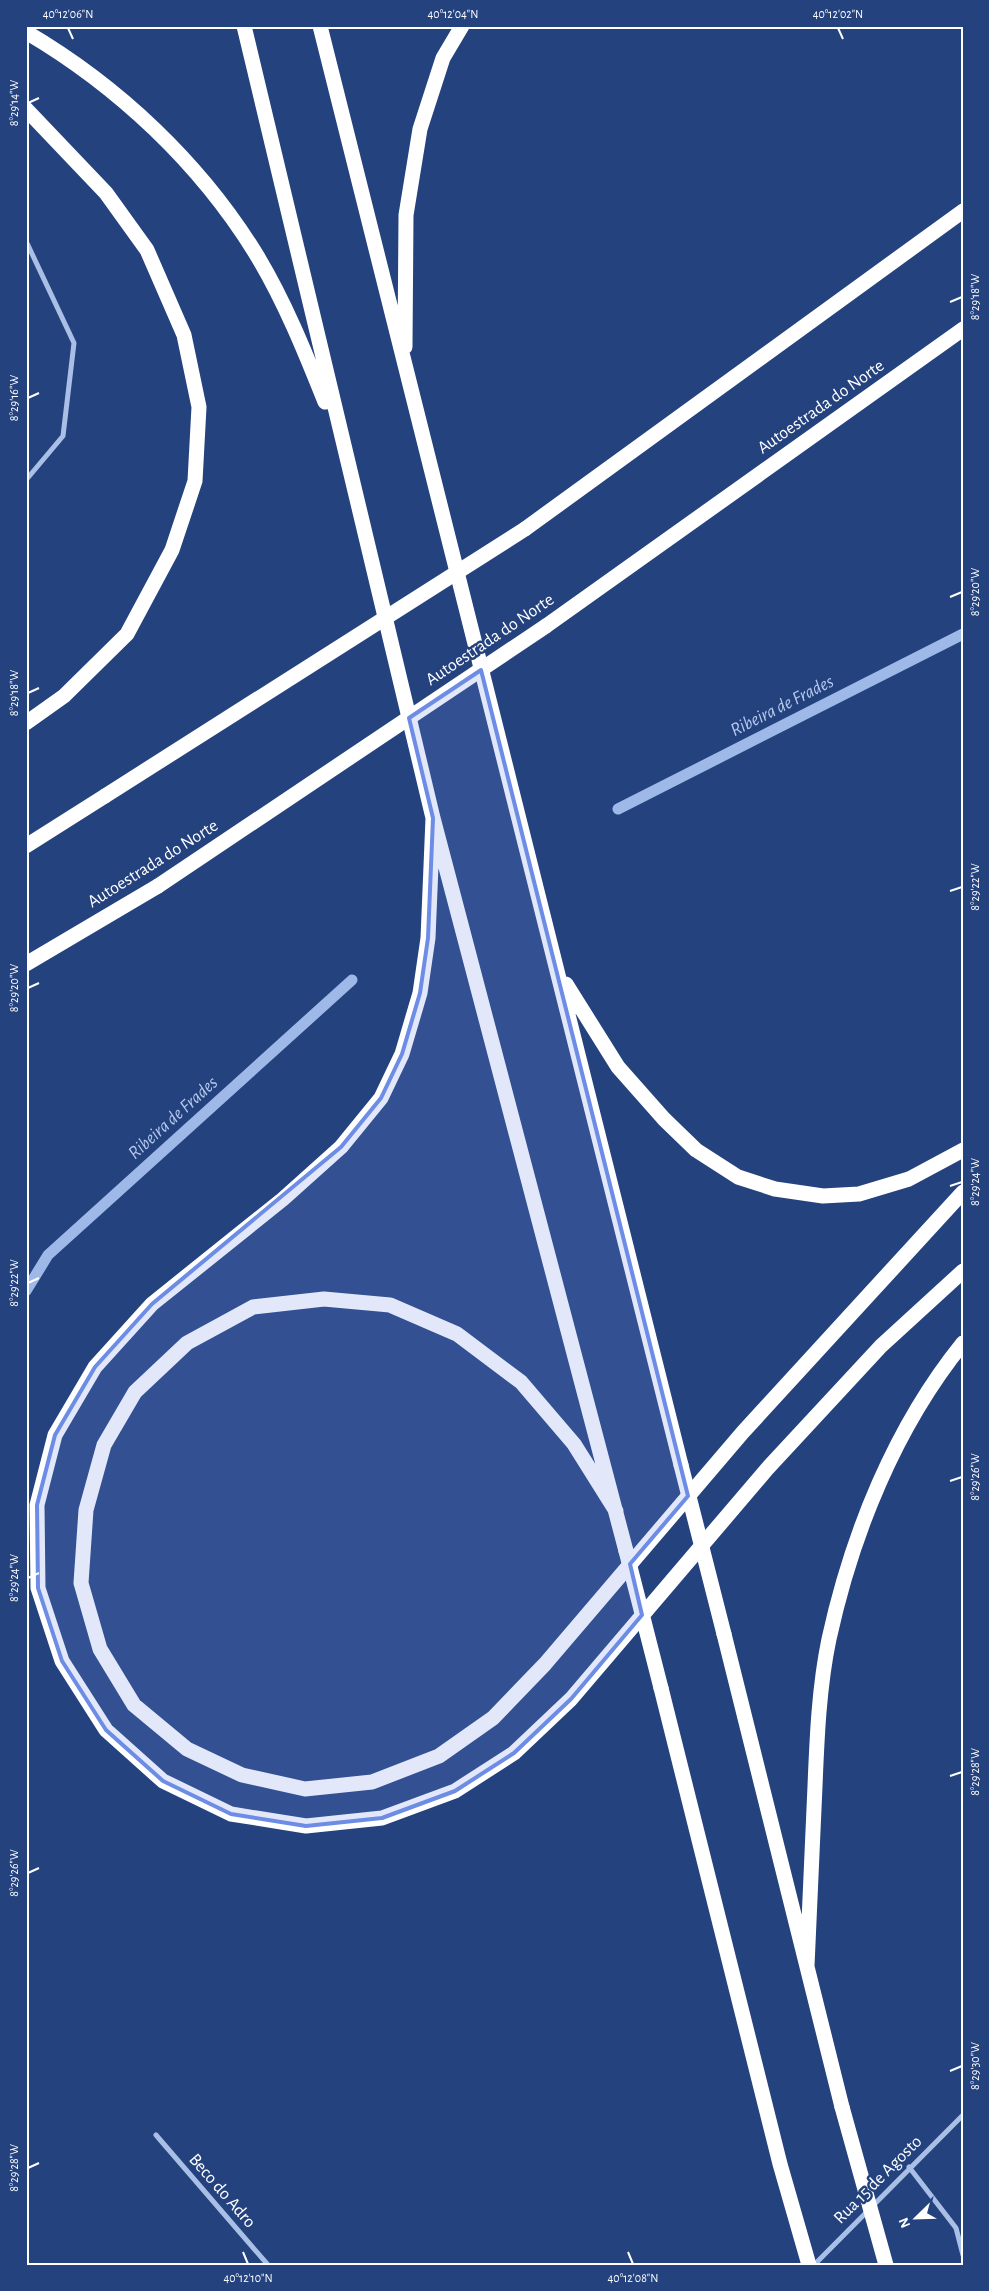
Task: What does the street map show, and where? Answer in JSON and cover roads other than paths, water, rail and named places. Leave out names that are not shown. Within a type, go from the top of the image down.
[{"type":"highway","points":[[244,26],[433,818],[616,1511],[780,2164],[809,2265]]},
{"type":"highway","points":[[320,26],[842,2107],[886,2265]]},
{"type":"highway","points":[[405,368],[406,215],[420,129],[443,58],[462,26]]},
{"type":"highway","points":[[26,32],[96,77],[156,131],[211,191],[260,263],[300,340],[344,447]]},
{"type":"highway","points":[[26,109],[106,193],[147,250],[184,334],[199,407],[195,481],[172,550],[127,634],[64,696],[26,723]]},
{"type":"highway","points":[[26,846],[525,529],[963,211]]},
{"type":"highway","name":"Autoestrada do Norte","points":[[26,964],[158,886],[546,626],[963,329]]},
{"type":"highway","points":[[433,818],[428,938],[420,993],[402,1054],[381,1098],[341,1147],[283,1199],[152,1304],[95,1367],[55,1435],[37,1505],[38,1588],[62,1661],[106,1730],[163,1781],[231,1814],[306,1826],[382,1818],[455,1791],[514,1753],[571,1700],[767,1469],[881,1346],[963,1271]]},
{"type":"highway","points":[[558,972],[618,1067],[664,1119],[696,1150],[738,1177],[775,1190],[823,1196],[860,1194],[910,1179],[963,1150]]},
{"type":"highway","points":[[616,1511],[574,1444],[521,1382],[457,1334],[390,1305],[324,1299],[253,1307],[187,1343],[135,1392],[104,1445],[86,1510],[81,1583],[100,1649],[134,1705],[187,1749],[242,1776],[305,1789],[372,1782],[439,1756],[493,1718],[545,1664],[743,1432],[963,1192]]},
{"type":"highway","points":[[807,1966],[818,1730],[829,1641],[853,1548],[890,1458],[946,1364],[963,1343]]},
{"type":"street","points":[[26,240],[74,343],[63,436],[26,480]]},
{"type":"street","name":"Rua 15 de Agosto","points":[[814,2265],[909,2167],[963,2115]]},
{"type":"street","name":"Beco do Adro","points":[[156,2135],[268,2265]]},
{"type":"street","points":[[909,2167],[956,2228],[963,2255]]},
{"type":"waterway","name":"Ribeira de Frades","points":[[618,809],[963,634]]},
{"type":"waterway","name":"Ribeira de Frades","points":[[26,1291],[48,1255],[352,980]]}]
